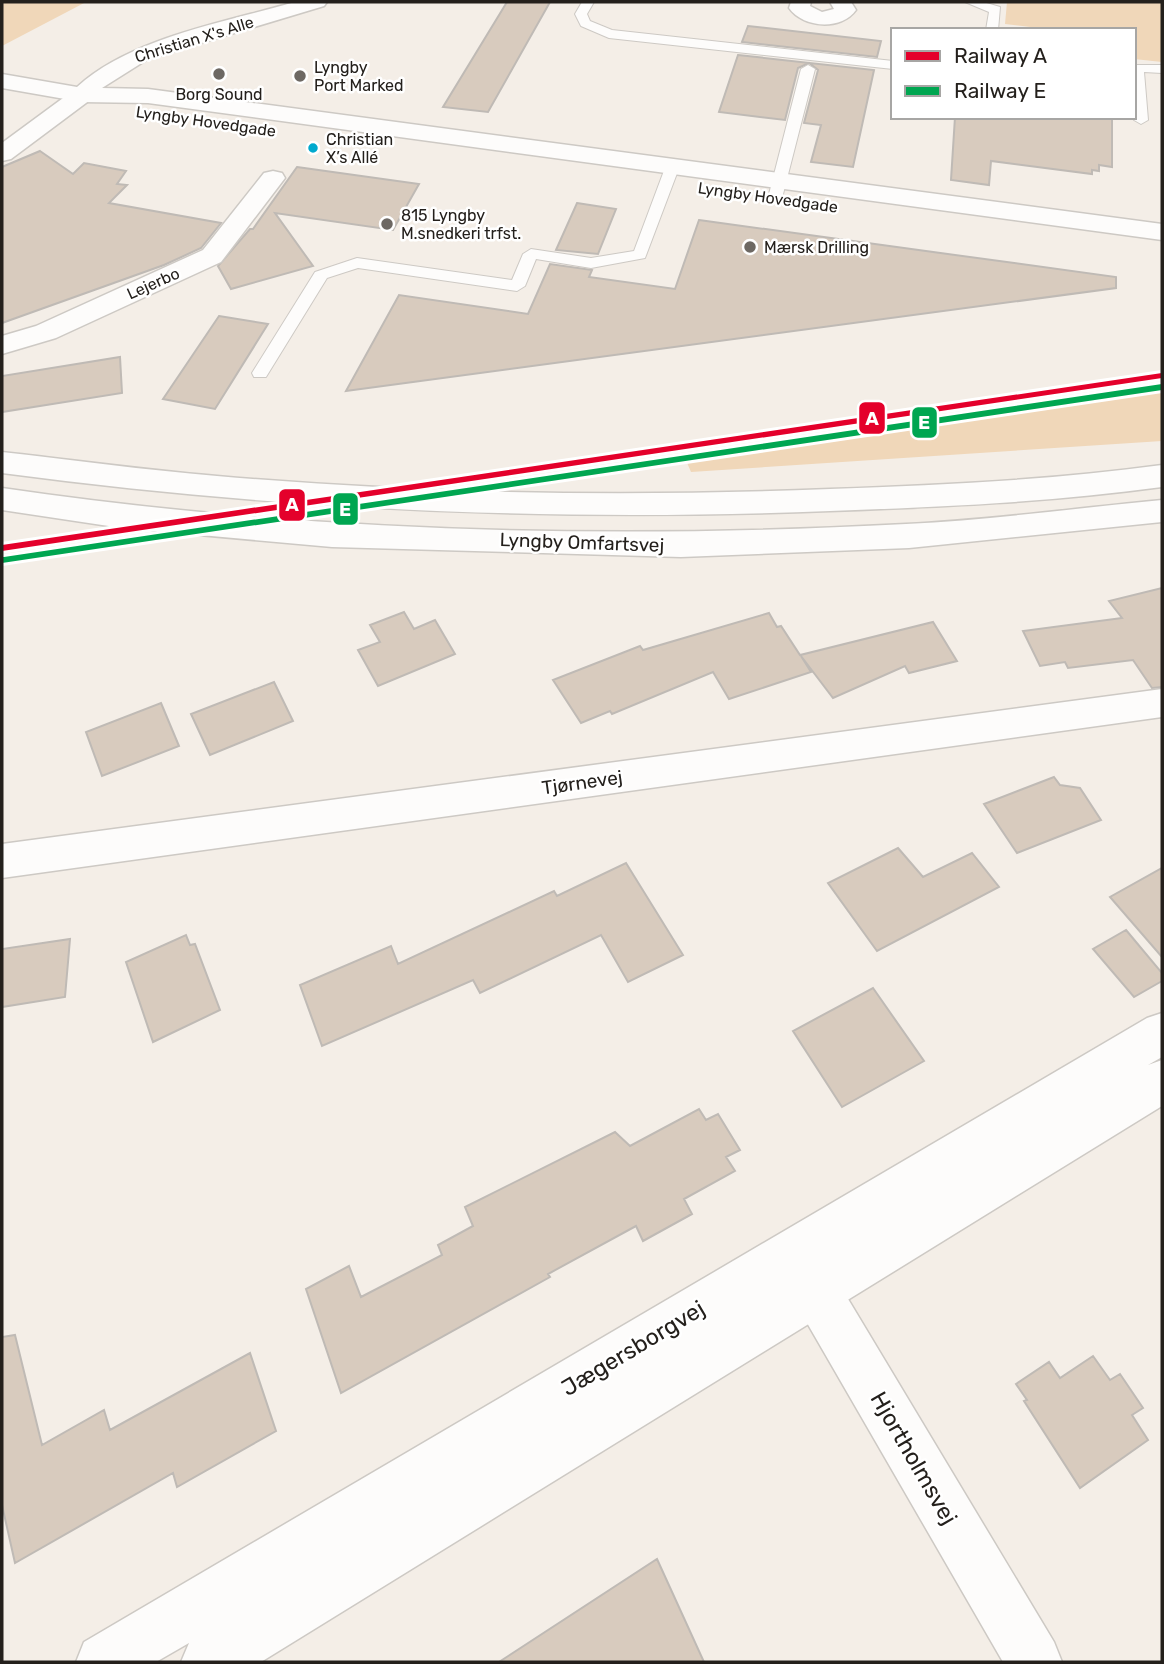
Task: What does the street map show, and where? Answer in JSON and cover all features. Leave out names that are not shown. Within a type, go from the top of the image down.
[{"type":"main road","name":"Christian X's Alle","points":[[2,153],[82,95],[102,76],[140,54],[317,2]]},
{"type":"main road","points":[[801,2],[799,8],[804,14],[829,18],[840,16],[846,10],[840,2]]},
{"type":"main road","name":"Lyngby Hovedgade","points":[[2,82],[82,95],[148,96],[430,143],[777,190],[1162,232]]},
{"type":"main road","name":"Lejerbo","points":[[2,345],[46,331],[212,256],[273,178]]},
{"type":"main road","name":"Lyngby Hovedgade","points":[[777,190],[1162,252]]},
{"type":"main road","name":"Lyngby Omfartsvej","points":[[3,462],[198,486],[381,499],[518,505],[739,505],[1034,490],[1162,475]]},
{"type":"main road","name":"Lyngby Omfartsvej","points":[[2,499],[122,517],[332,535],[681,545],[909,536],[1162,511]]},
{"type":"main road","name":"Tjørnevej","points":[[2,861],[1162,703]]},
{"type":"main road","name":"Jægersborgvej","points":[[209,1662],[805,1272],[1162,1033]]},
{"type":"main road","name":"Jægersborgvej","points":[[104,1662],[805,1272],[1162,1081]]},
{"type":"main road","name":"Hjortholmsvej","points":[[805,1272],[1034,1662]]},
{"type":"lane","points":[[588,2],[581,15],[584,23],[610,34],[891,65]]},
{"type":"lane","points":[[971,2],[996,10],[992,28]]},
{"type":"lane","points":[[1141,120],[1137,68],[1162,69]]},
{"type":"lane","points":[[777,190],[808,69]]},
{"type":"lane","points":[[260,373],[321,275],[357,263],[517,286],[531,254],[591,263],[640,255],[670,176]]},
{"type":"shaded area","points":[[2,2],[86,2],[2,46]]},
{"type":"shaded area","points":[[1007,2],[1162,2],[1162,62],[1136,59],[1136,28],[1038,28],[1005,24]]},
{"type":"shaded area","points":[[1162,388],[1162,441],[691,472],[685,458]]},
{"type":"building","points":[[507,2],[550,2],[488,112],[443,107]]},
{"type":"building","points":[[748,26],[881,41],[877,57],[742,42]]},
{"type":"building","points":[[738,55],[874,70],[853,167],[811,162],[821,125],[804,123],[818,70],[809,63],[798,68],[785,120],[719,112]]},
{"type":"building","points":[[955,119],[1112,119],[1112,167],[1099,165],[1099,171],[1092,170],[1092,174],[991,161],[989,185],[951,180]]},
{"type":"building","points":[[40,151],[73,174],[84,163],[126,171],[117,184],[127,185],[109,203],[221,223],[201,248],[164,265],[2,323],[2,167]]},
{"type":"building","points":[[297,167],[419,184],[393,230],[275,213],[313,266],[231,289],[218,266],[250,229],[253,229]]},
{"type":"building","points":[[577,203],[616,209],[598,254],[556,250]]},
{"type":"building","points":[[699,220],[1116,277],[1116,288],[346,391],[399,295],[528,314],[550,264],[592,270],[589,277],[675,289]]},
{"type":"building","points":[[219,316],[268,324],[215,409],[163,399]]},
{"type":"building","points":[[120,357],[122,393],[2,412],[2,376]]},
{"type":"building","points":[[1162,588],[1162,687],[1152,688],[1133,660],[1068,668],[1065,662],[1040,666],[1023,631],[1122,618],[1109,601]]},
{"type":"building","points":[[404,612],[414,629],[435,620],[455,654],[378,686],[358,650],[380,642],[370,625]]},
{"type":"building","points":[[769,613],[800,655],[933,622],[957,661],[909,673],[905,666],[833,698],[801,656],[811,672],[729,699],[713,672],[612,714],[610,711],[581,723],[553,680],[640,646],[643,650]]},
{"type":"building","points":[[274,682],[293,721],[210,755],[191,714]]},
{"type":"building","points":[[161,703],[179,746],[102,776],[86,732]]},
{"type":"building","points":[[1054,777],[1060,785],[1080,788],[1101,820],[1017,853],[984,804]]},
{"type":"building","points":[[898,848],[923,877],[972,853],[999,887],[877,951],[828,883]]},
{"type":"building","points":[[626,863],[683,955],[628,982],[601,935],[480,993],[473,980],[322,1046],[300,985],[391,946],[398,964],[554,891],[557,896]]},
{"type":"building","points":[[1162,868],[1162,957],[1110,897]]},
{"type":"building","points":[[1126,930],[1162,973],[1162,981],[1134,997],[1093,949]]},
{"type":"building","points":[[186,935],[190,945],[195,944],[220,1010],[153,1042],[126,962]]},
{"type":"building","points":[[70,939],[65,997],[2,1007],[2,949]]},
{"type":"building","points":[[873,988],[924,1061],[842,1107],[793,1031]]},
{"type":"building","points":[[699,1109],[706,1120],[718,1114],[740,1150],[726,1157],[735,1171],[684,1199],[692,1214],[643,1241],[636,1226],[341,1393],[306,1289],[349,1266],[361,1297],[442,1255],[438,1245],[473,1226],[465,1207],[615,1132],[630,1146]]},
{"type":"building","points":[[15,1335],[42,1445],[104,1410],[110,1430],[250,1353],[276,1431],[177,1487],[173,1473],[15,1563],[2,1505],[2,1337]]},
{"type":"building","points":[[1093,1356],[1110,1380],[1120,1374],[1143,1408],[1132,1415],[1148,1440],[1080,1488],[1016,1384],[1049,1362],[1060,1378]]},
{"type":"building","points":[[657,1559],[704,1662],[499,1662]]},
{"type":"rail line","name":"A","points":[[2,548],[1162,375]]},
{"type":"rail line","name":"E","points":[[4,560],[1162,387]]},
{"type":"place","name":"Borg Sound","points":[[219,74]]},
{"type":"place","name":"Lyngby Port Marked","points":[[300,76]]},
{"type":"place","name":"Christian X’s Allé","points":[[313,148]]},
{"type":"place","name":"815 Lyngby M.snedkeri trfst.","points":[[387,224]]},
{"type":"place","name":"Mærsk Drilling","points":[[750,247]]}]
